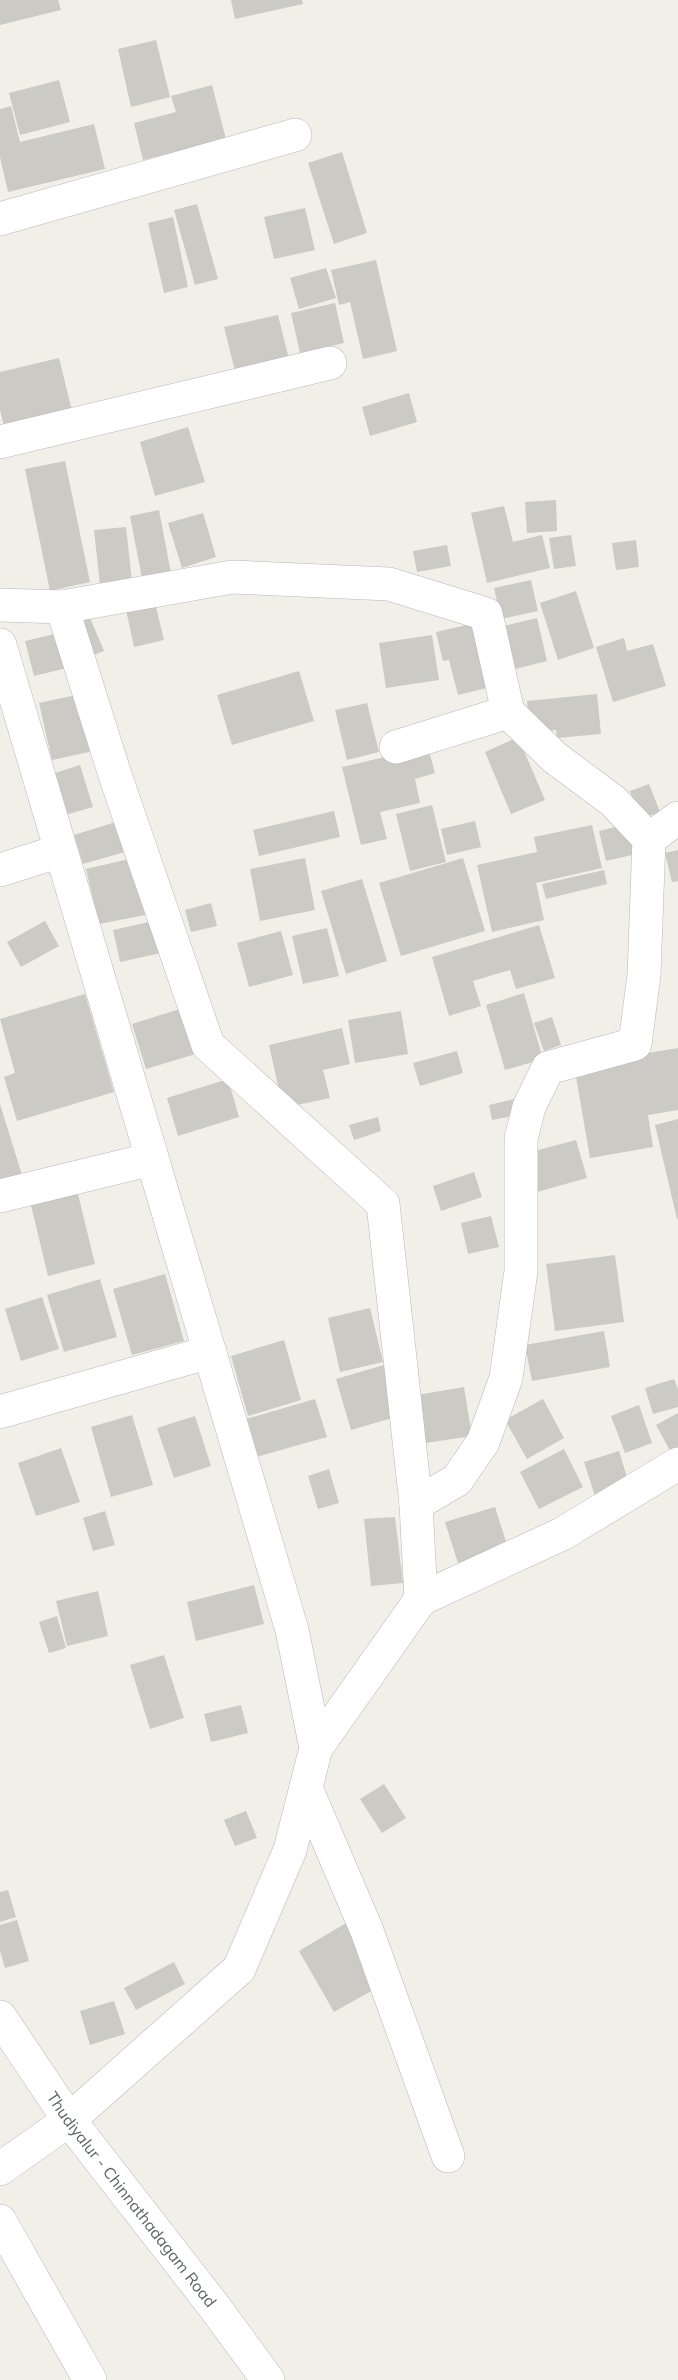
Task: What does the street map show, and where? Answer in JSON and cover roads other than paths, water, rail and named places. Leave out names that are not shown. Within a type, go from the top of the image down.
[{"type":"street","points":[[0,219],[295,135]]},
{"type":"street","points":[[0,442],[330,363]]},
{"type":"street","points":[[0,605],[62,607],[232,578],[389,584],[486,614],[508,712],[554,757],[613,801],[649,838],[644,975],[635,1044],[548,1068],[529,1107],[522,1139],[521,1271],[507,1378],[483,1442],[457,1480],[416,1504]]},
{"type":"street","points":[[62,607],[116,778],[208,1045],[383,1203],[416,1504],[421,1599]]},
{"type":"street","points":[[0,645],[292,1630],[316,1748]]},
{"type":"street","points":[[396,747],[508,712]]},
{"type":"street","points":[[649,838],[678,818]]},
{"type":"street","points":[[0,870],[60,851]]},
{"type":"street","points":[[0,1196],[152,1159]]},
{"type":"street","points":[[0,1412],[210,1352]]},
{"type":"street","points":[[0,2169],[69,2120],[238,1969],[290,1850],[316,1748],[421,1599],[562,1534],[678,1464]]},
{"type":"street","points":[[306,1788],[367,1931],[448,2156]]},
{"type":"street","name":"Thudiyalur - Chinnathadagam Road","points":[[0,2017],[69,2120],[268,2380]]},
{"type":"street","points":[[0,2221],[90,2380]]}]
